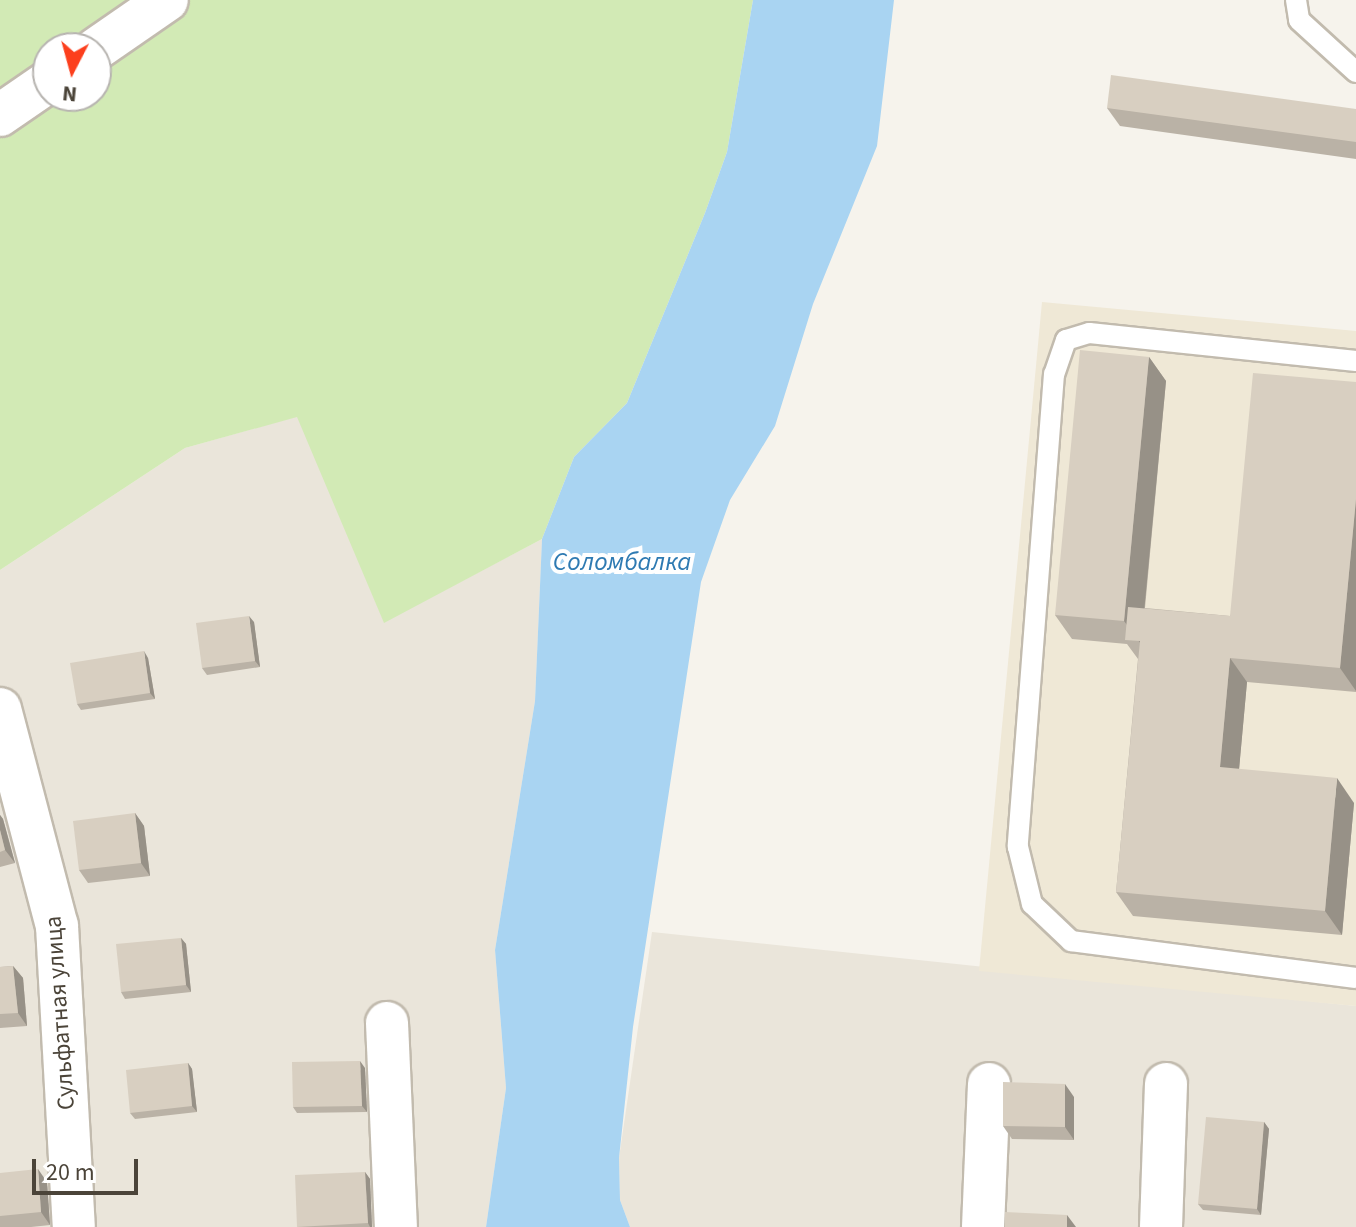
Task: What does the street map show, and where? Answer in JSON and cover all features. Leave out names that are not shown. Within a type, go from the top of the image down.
[{"type":"street","points":[[112,38],[167,0]]},
{"type":"street","points":[[0,115],[32,93]]},
{"type":"street","name":"Сульфатная улица","points":[[0,709],[57,926],[74,1227]]},
{"type":"street","points":[[387,1023],[396,1227]]},
{"type":"street","points":[[983,1227],[989,1084]]},
{"type":"street","points":[[1161,1227],[1166,1084]]},
{"type":"lane","points":[[1296,0],[1299,20],[1356,72]]},
{"type":"lane","points":[[1356,361],[1089,333],[1066,340],[1054,374],[1018,847],[1032,904],[1071,941],[1356,978]]},
{"type":"shaded area","points":[[1042,302],[1356,331],[1356,1006],[979,971]]},
{"type":"shaded area","points":[[298,416],[384,622],[542,539],[535,701],[495,950],[506,1088],[486,1227],[0,1227],[0,570],[185,448]]},
{"type":"shaded area","points":[[652,932],[1356,1006],[1356,1227],[630,1227],[620,1200],[619,1158]]},
{"type":"green space","points":[[0,0],[753,0],[727,152],[705,213],[627,403],[574,457],[542,539],[384,623],[297,417],[185,448],[0,570]]},
{"type":"water","name":"Соломбалка","points":[[753,0],[894,0],[877,146],[813,304],[775,426],[730,500],[701,582],[633,1027],[619,1158],[620,1200],[630,1227],[486,1227],[506,1088],[495,950],[535,701],[542,539],[574,457],[627,403],[705,213],[727,152]]},
{"type":"building","points":[[1111,75],[1356,109],[1356,142],[1107,108]]},
{"type":"building","points":[[1080,350],[1149,357],[1124,621],[1055,615]]},
{"type":"building","points":[[1253,373],[1356,382],[1356,499],[1340,668],[1230,658],[1220,767],[1337,778],[1325,911],[1116,892],[1140,641],[1125,640],[1128,607],[1230,616]]},
{"type":"building","points":[[249,616],[255,661],[202,668],[196,623]]},
{"type":"building","points":[[144,651],[150,693],[77,704],[70,663]]},
{"type":"building","points":[[135,813],[141,863],[79,870],[73,821]]},
{"type":"building","points":[[0,830],[5,850],[0,852]]},
{"type":"building","points":[[181,938],[186,985],[121,992],[116,944]]},
{"type":"building","points":[[13,966],[18,1013],[0,1014],[0,967]]},
{"type":"building","points":[[360,1061],[362,1106],[293,1107],[292,1062]]},
{"type":"building","points":[[188,1063],[192,1106],[130,1113],[126,1070]]},
{"type":"building","points":[[1003,1082],[1065,1084],[1065,1127],[1003,1126]]},
{"type":"building","points":[[1206,1117],[1264,1122],[1257,1209],[1198,1204]]},
{"type":"building","points":[[38,1169],[41,1212],[0,1216],[0,1173]]},
{"type":"building","points":[[365,1172],[368,1223],[297,1227],[295,1175]]},
{"type":"building","points":[[1005,1212],[1067,1215],[1067,1227],[1005,1227]]}]
